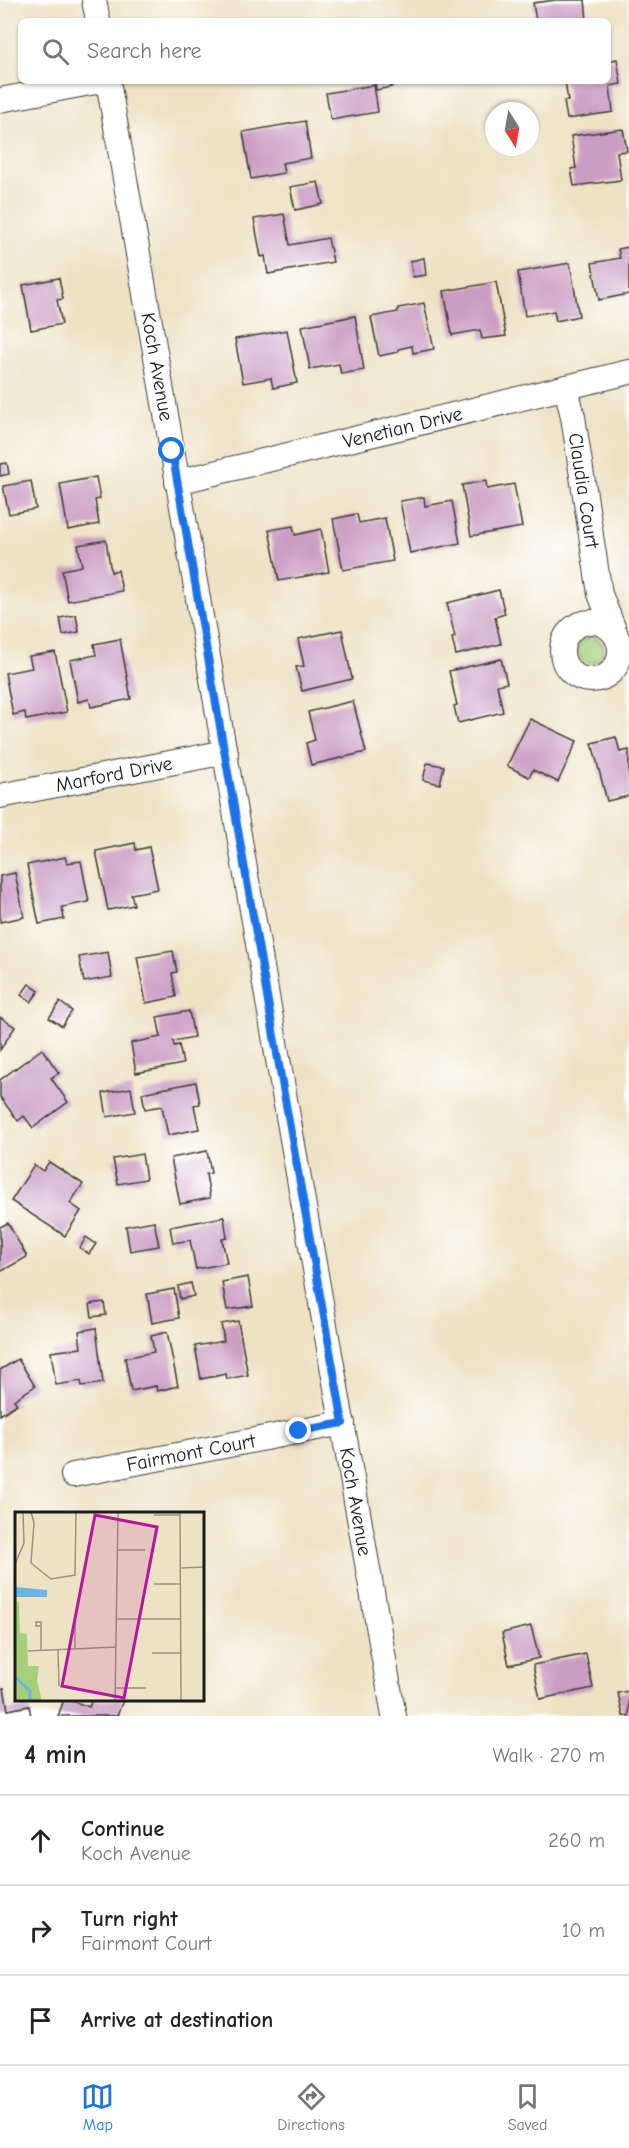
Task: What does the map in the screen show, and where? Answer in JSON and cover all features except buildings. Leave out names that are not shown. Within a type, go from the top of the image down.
[{"type":"street","points":[[94,0],[97,18]]},
{"type":"street","points":[[0,100],[85,84]]},
{"type":"street","name":"Koch Avenue","points":[[109,84],[394,1716]]},
{"type":"street","name":"Venetian Drive","points":[[177,482],[629,372]]},
{"type":"street","name":"Claudia Court","points":[[566,387],[577,440],[600,594],[620,649],[615,668],[599,680],[589,681],[579,678],[565,666],[562,647],[570,630],[596,607],[600,594]]},
{"type":"street","points":[[578,625],[596,622],[613,632],[618,640]]},
{"type":"street","name":"Marford Drive","points":[[0,796],[226,752]]},
{"type":"street","name":"Fairmont Court","points":[[72,1475],[343,1423]]},
{"type":"green space","points":[[591,637],[600,641],[604,650],[600,659],[591,663],[582,659],[578,650],[582,641]]},
{"type":"route","points":[[172,451],[343,1423],[299,1431]]}]
